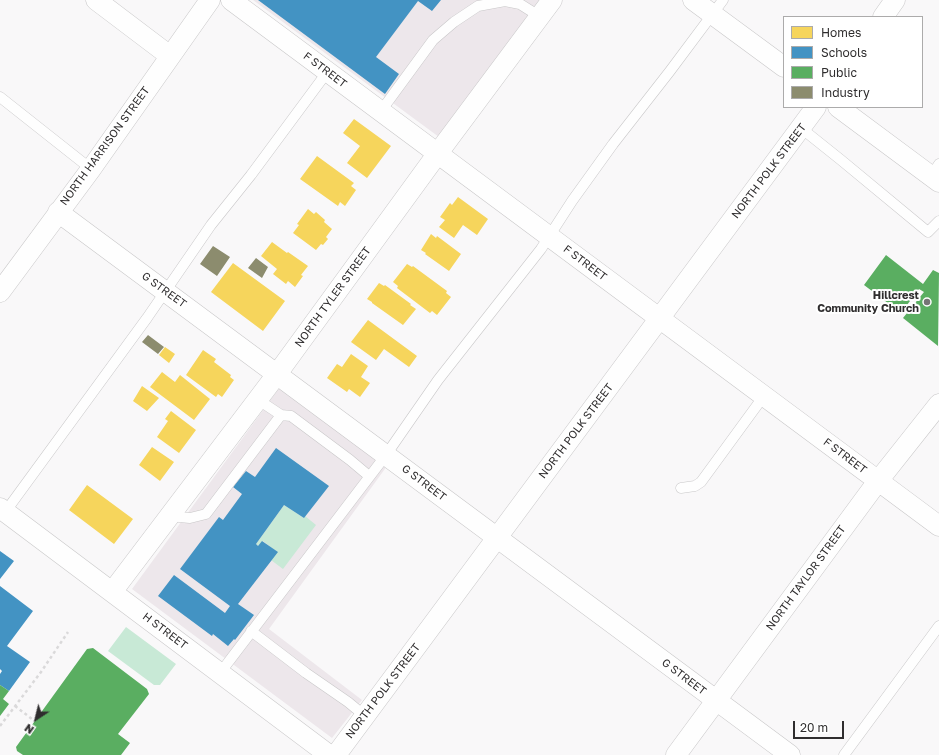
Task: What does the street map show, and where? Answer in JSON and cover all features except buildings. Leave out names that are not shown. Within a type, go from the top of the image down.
[{"type":"street","points":[[96,0],[170,56]]},
{"type":"street","name":"NORTH HARRISON STREET","points":[[2,284],[91,169],[210,0]]},
{"type":"street","name":"F STREET","points":[[231,0],[939,526]]},
{"type":"street","name":"NORTH TYLER STREET","points":[[112,592],[277,374],[438,153],[552,0]]},
{"type":"street","points":[[693,0],[718,7],[783,66]]},
{"type":"street","points":[[884,16],[895,0]]},
{"type":"street","name":"NORTH POLK STREET","points":[[336,755],[815,108]]},
{"type":"street","points":[[839,108],[936,174]]},
{"type":"street","name":"G STREET","points":[[58,212],[790,755]]},
{"type":"street","name":"NORTH TAYLOR STREET","points":[[676,755],[878,480],[939,404]]},
{"type":"street","name":"H STREET","points":[[2,513],[112,592],[329,755]]},
{"type":"lane","points":[[382,111],[433,40],[454,22],[478,6],[505,1],[520,4],[539,16]]},
{"type":"lane","points":[[220,673],[386,455],[438,380],[541,249],[572,201],[613,144],[718,7]]},
{"type":"lane","points":[[2,513],[142,325],[211,225],[251,175],[328,72]]},
{"type":"lane","points":[[0,97],[91,169]]},
{"type":"lane","points":[[801,128],[928,232],[939,221]]},
{"type":"lane","points":[[681,488],[695,486],[701,482],[758,404],[765,397]]},
{"type":"lane","points":[[257,399],[281,416],[291,416],[369,476]]},
{"type":"lane","points":[[169,516],[190,518],[206,514],[281,416]]},
{"type":"lane","points":[[844,755],[939,626]]},
{"type":"lane","points":[[251,631],[365,716]]},
{"type":"path","points":[[0,726],[41,672],[68,632]]},
{"type":"path","points":[[15,706],[32,719]]},
{"type":"shaded area","points":[[253,0],[541,0],[439,137]]},
{"type":"shaded area","points":[[280,387],[387,466],[269,629],[362,700],[332,738],[132,589]]},
{"type":"green space","points":[[284,505],[304,518],[305,516],[316,525],[283,569],[271,560],[277,552],[263,541],[258,546],[256,544]]},
{"type":"green space","points":[[126,627],[176,664],[160,685],[154,685],[108,651]]},
{"type":"place","name":"Hillcrest Community Church","points":[[927,302]]}]
